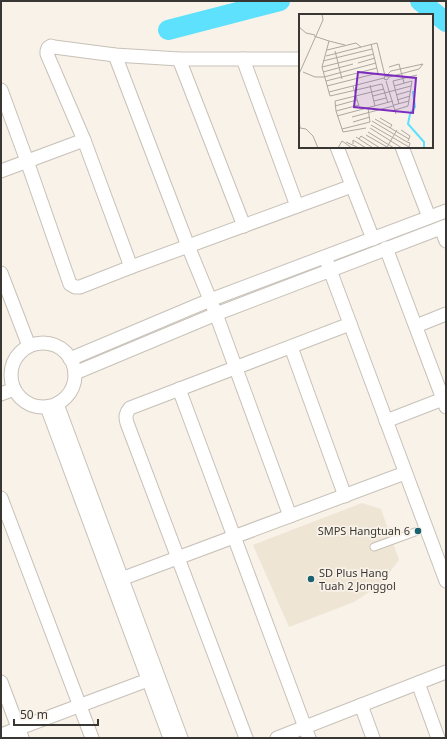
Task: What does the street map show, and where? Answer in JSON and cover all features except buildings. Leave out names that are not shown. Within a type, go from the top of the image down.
[{"type":"street","points":[[131,267],[84,140],[47,54],[47,49],[54,46],[115,55],[179,59],[299,59]]},
{"type":"street","points":[[115,55],[188,246],[216,314],[290,516]]},
{"type":"street","points":[[179,59],[244,226]]},
{"type":"street","points":[[243,59],[297,206]]},
{"type":"street","points":[[1,90],[28,161],[70,284],[74,287],[80,287],[352,186]]},
{"type":"street","points":[[1,171],[84,140]]},
{"type":"street","points":[[337,148],[373,239]]},
{"type":"street","points":[[402,148],[430,217]]},
{"type":"street","points":[[70,359],[210,300],[446,211]]},
{"type":"street","points":[[75,373],[216,314],[444,227],[446,241]]},
{"type":"street","points":[[386,248],[416,326],[442,383],[445,403],[386,421]]},
{"type":"street","points":[[324,257],[426,528],[443,566],[446,581]]},
{"type":"street","points":[[1,273],[29,346]]},
{"type":"street","points":[[416,326],[446,314]]},
{"type":"street","points":[[246,738],[125,417],[130,408],[350,324]]},
{"type":"street","points":[[45,343],[52,344],[66,352],[70,359],[75,373],[74,382],[65,398],[52,405],[40,407],[28,403],[22,399],[14,389],[12,381],[6,370],[13,364],[22,351],[29,346],[45,343]]},
{"type":"street","points":[[291,347],[345,496]]},
{"type":"street","points":[[1,394],[14,389]]},
{"type":"street","points":[[179,389],[307,733]]},
{"type":"street","points":[[52,405],[153,678],[170,738]]},
{"type":"street","points":[[117,581],[405,473]]},
{"type":"street","points":[[1,498],[92,738]]},
{"type":"street","points":[[277,738],[307,733],[361,705],[446,672]]},
{"type":"street","points":[[1,735],[20,733],[80,706],[153,678]]},
{"type":"street","points":[[153,678],[181,738]]},
{"type":"street","points":[[1,682],[20,733]]},
{"type":"street","points":[[418,683],[438,738]]},
{"type":"street","points":[[361,705],[373,738]]},
{"type":"lane","points":[[374,547],[426,528]]},
{"type":"shaded area","points":[[362,503],[381,509],[399,560],[380,585],[354,602],[289,627],[253,545]]},
{"type":"waterway","points":[[168,30],[280,1]]},
{"type":"waterway","points":[[420,1],[446,22]]},
{"type":"place","name":"SMPS Hangtuah 6","points":[[418,531]]},
{"type":"place","name":"SD Plus Hang Tuah 2 Jonggol","points":[[311,579]]}]
